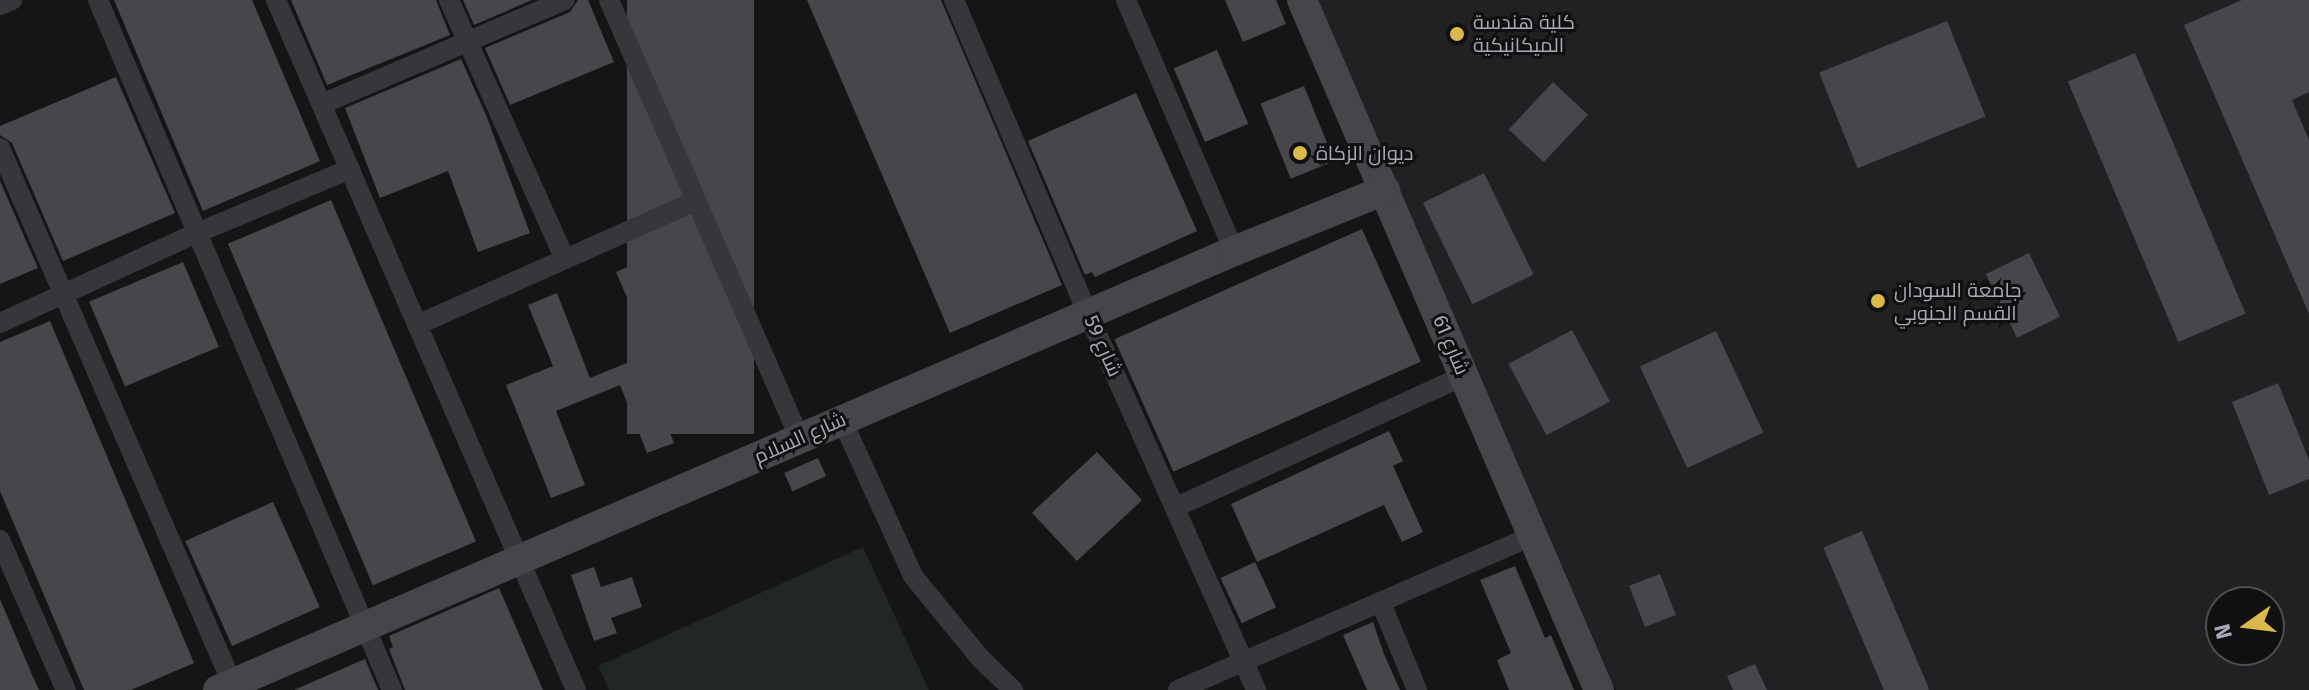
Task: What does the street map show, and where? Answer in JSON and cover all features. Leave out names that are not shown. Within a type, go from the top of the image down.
[{"type":"street","points":[[0,5],[12,0]]},
{"type":"street","points":[[98,0],[392,690]]},
{"type":"street","points":[[276,0],[576,690]]},
{"type":"street","points":[[449,0],[564,257]]},
{"type":"street","points":[[322,104],[565,0]]},
{"type":"street","points":[[609,0],[799,438]]},
{"type":"street","name":"شارع 59","points":[[954,0],[1088,314],[1256,690]]},
{"type":"street","points":[[1126,0],[1234,251]]},
{"type":"street","name":"شارع 61","points":[[1302,0],[1599,690]]},
{"type":"street","points":[[0,148],[228,688]]},
{"type":"street","points":[[0,323],[197,233],[350,169]]},
{"type":"street","name":"شارع السلام","points":[[228,688],[799,438],[1234,251],[1385,190]]},
{"type":"street","points":[[417,325],[695,201]]},
{"type":"street","points":[[1176,507],[1464,376]]},
{"type":"street","points":[[842,420],[913,576],[981,659],[1013,690]]},
{"type":"street","points":[[1178,690],[1534,535]]},
{"type":"street","points":[[0,540],[66,690]]},
{"type":"street","points":[[1381,603],[1417,690]]},
{"type":"shaded area","name":"جامعة السودان القسم الجنوبي","points":[[1318,0],[2309,0],[2309,690],[1616,690]]},
{"type":"shaded area","points":[[863,547],[929,690],[609,690],[598,666]]},
{"type":"building","points":[[114,0],[252,0],[320,161],[203,211]]},
{"type":"building","points":[[291,0],[436,0],[450,35],[327,85]]},
{"type":"building","points":[[463,0],[532,0],[474,25]]},
{"type":"building","points":[[578,0],[588,0],[614,62],[510,105],[485,48],[570,12]]},
{"type":"building","points":[[627,0],[754,0],[754,434],[627,434]]},
{"type":"building","points":[[807,0],[941,0],[1062,285],[950,333]]},
{"type":"building","points":[[1225,0],[1276,0],[1286,24],[1243,42]]},
{"type":"building","points":[[2242,0],[2309,0],[2309,92],[2292,100],[2309,140],[2309,314],[2184,25]]},
{"type":"building","points":[[1947,21],[1986,116],[1858,168],[1819,73]]},
{"type":"building","points":[[1217,50],[1248,124],[1205,142],[1174,68]]},
{"type":"building","points":[[2135,53],[2246,314],[2178,342],[2068,82]]},
{"type":"building","points":[[461,59],[486,115],[530,233],[478,252],[448,171],[380,198],[345,108]]},
{"type":"building","points":[[116,77],[175,213],[63,261],[12,143],[0,135],[0,126]]},
{"type":"building","points":[[1553,82],[1588,115],[1544,162],[1509,130]]},
{"type":"building","points":[[1304,86],[1334,161],[1291,179],[1260,104]]},
{"type":"building","points":[[1136,93],[1197,231],[1095,277],[1092,272],[1085,275],[1028,141]]},
{"type":"building","points":[[1484,173],[1534,275],[1472,304],[1423,203]]},
{"type":"building","points":[[0,181],[38,268],[0,284]]},
{"type":"building","points":[[331,200],[476,542],[373,585],[228,244]]},
{"type":"building","points":[[1362,229],[1421,361],[1173,472],[1114,339]]},
{"type":"building","points":[[2029,253],[2060,317],[2017,338],[1986,274]]},
{"type":"building","points":[[652,256],[701,368],[653,390],[674,443],[647,453],[620,385],[556,411],[585,485],[551,498],[506,385],[553,366],[528,305],[557,293],[590,378],[651,353],[616,272]]},
{"type":"building","points":[[183,262],[219,347],[125,387],[89,302]]},
{"type":"building","points":[[50,321],[194,663],[131,690],[84,690],[0,491],[0,342]]},
{"type":"building","points":[[1572,330],[1610,402],[1546,435],[1508,364]]},
{"type":"building","points":[[1716,331],[1763,433],[1687,468],[1640,366]]},
{"type":"building","points":[[2278,383],[2309,460],[2309,479],[2269,495],[2232,402]]},
{"type":"building","points":[[1389,431],[1403,461],[1393,466],[1423,532],[1402,542],[1384,505],[1257,562],[1231,504]]},
{"type":"building","points":[[1097,452],[1142,500],[1077,561],[1032,513]]},
{"type":"building","points":[[818,458],[826,476],[792,491],[784,473]]},
{"type":"building","points":[[273,502],[320,607],[232,646],[185,541]]},
{"type":"building","points":[[1862,531],[1929,689],[1884,690],[1823,547]]},
{"type":"building","points":[[1255,562],[1276,607],[1242,623],[1221,578]]},
{"type":"building","points":[[1515,566],[1545,638],[1551,635],[1574,690],[1509,690],[1497,660],[1511,653],[1480,580]]},
{"type":"building","points":[[594,567],[601,587],[632,577],[642,607],[611,618],[617,633],[594,641],[571,575]]},
{"type":"building","points":[[1660,574],[1676,615],[1645,627],[1629,586]]},
{"type":"building","points":[[499,588],[543,690],[405,690],[389,649],[393,647],[389,636]]},
{"type":"building","points":[[0,599],[33,677],[39,690],[0,690]]},
{"type":"building","points":[[1373,622],[1400,690],[1367,690],[1343,635]]},
{"type":"building","points":[[365,659],[378,690],[294,690]]},
{"type":"building","points":[[1755,664],[1767,690],[1733,690],[1727,676]]},
{"type":"place","name":"كلية هندسة الميكانيكية","points":[[1457,34]]},
{"type":"place","name":"ديوان الزكاة","points":[[1300,153]]},
{"type":"place","name":"جامعة السودان القسم الجنوبي","points":[[1878,301]]}]
